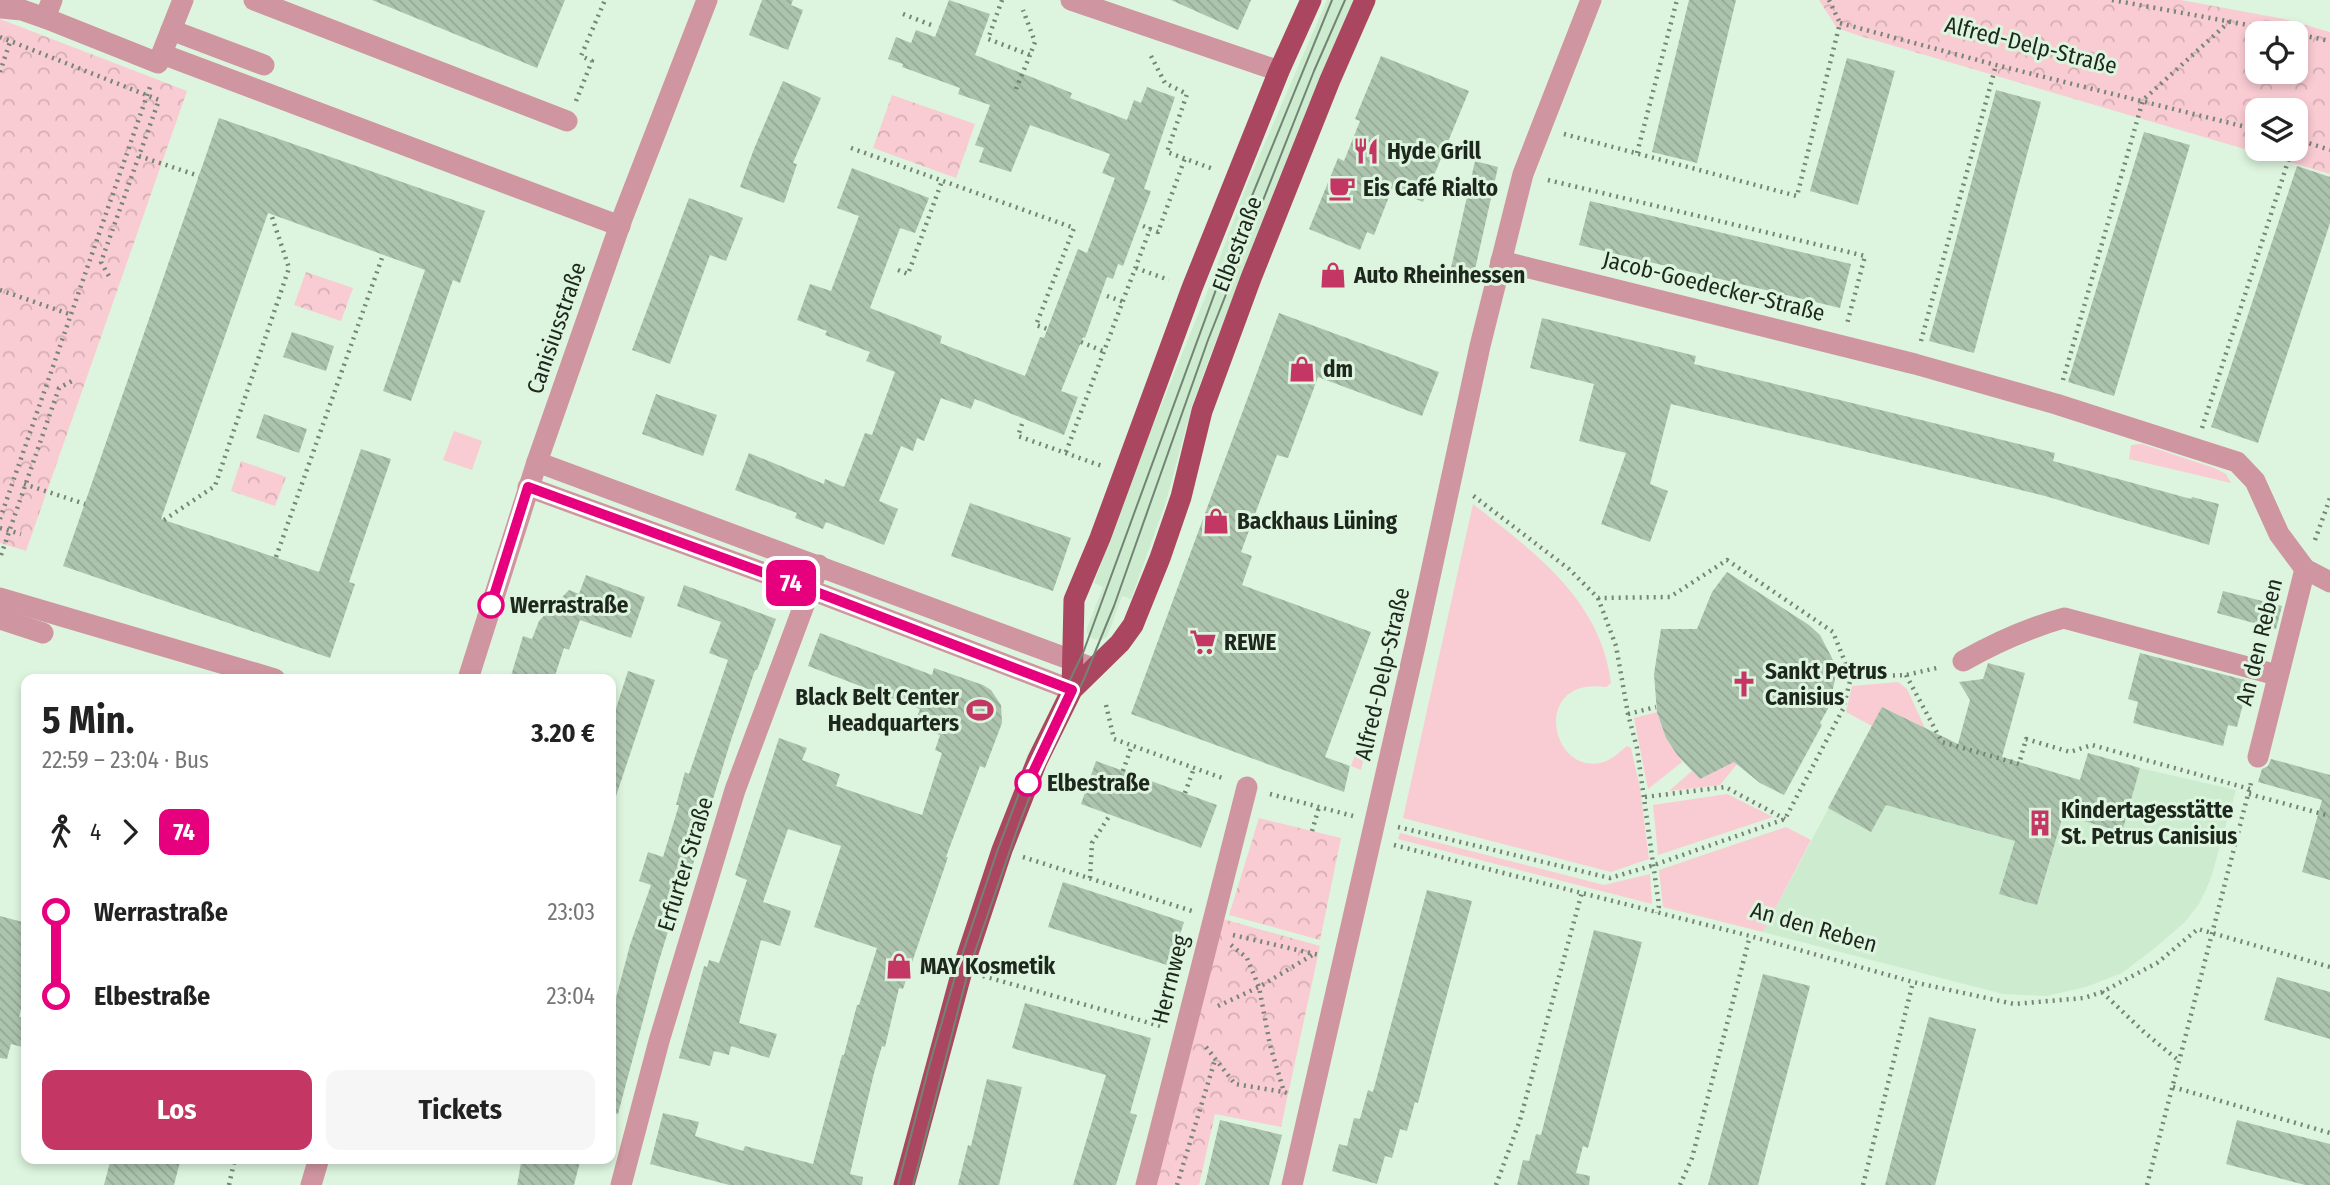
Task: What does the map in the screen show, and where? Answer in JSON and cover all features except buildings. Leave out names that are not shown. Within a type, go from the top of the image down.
[{"type":"main road","name":"Elbestraße","points":[[1072,690],[1074,600],[1100,538],[1192,288],[1279,71],[1311,0]]},
{"type":"main road","name":"Elbestraße","points":[[904,1185],[962,971],[1002,850],[1037,761],[1072,690],[1120,643],[1133,625],[1181,497],[1206,399],[1251,278],[1365,0]]},
{"type":"street","points":[[160,59],[183,0]]},
{"type":"street","points":[[254,0],[567,121]]},
{"type":"street","name":"Canisiusstraße","points":[[470,674],[528,487],[620,226],[708,0]]},
{"type":"street","points":[[1071,0],[1279,71]]},
{"type":"street","name":"Alfred-Delp-Straße","points":[[1292,1185],[1501,261],[1523,174],[1591,0]]},
{"type":"street","points":[[0,8],[48,9],[160,59],[620,226]]},
{"type":"street","points":[[171,30],[264,65]]},
{"type":"street","name":"Jacob-Goedecker-Straße","points":[[1501,261],[1842,344],[2056,404],[2237,462],[2255,481],[2279,534],[2305,569],[2330,582]]},
{"type":"street","points":[[537,462],[1093,668]]},
{"type":"street","points":[[528,487],[811,590],[1072,690]]},
{"type":"street","name":"Erfurter Straße","points":[[621,1185],[659,1041],[734,790],[819,565]]},
{"type":"street","name":"An den Reben","points":[[2258,757],[2305,569]]},
{"type":"street","points":[[0,598],[258,674]]},
{"type":"street","points":[[1963,661],[1991,645],[2064,618],[2277,676]]},
{"type":"street","points":[[0,619],[43,633]]},
{"type":"street","name":"Herrnweg","points":[[1146,1185],[1184,1026],[1247,787]]},
{"type":"street","points":[[311,1185],[317,1164]]},
{"type":"path","points":[[567,121],[592,61],[581,56],[605,0]]},
{"type":"path","points":[[1002,0],[988,39],[1030,55]]},
{"type":"path","points":[[1637,153],[1677,0]]},
{"type":"path","points":[[1542,128],[1797,196],[1840,23],[1829,0]]},
{"type":"path","points":[[2112,0],[2245,24]]},
{"type":"path","points":[[0,72],[22,10]]},
{"type":"path","points":[[1016,89],[1035,42],[1023,10]]},
{"type":"path","points":[[903,14],[934,26]]},
{"type":"path","points":[[2056,404],[2143,100],[2230,21]]},
{"type":"path","name":"Alfred-Delp-Straße","points":[[1840,23],[2245,127]]},
{"type":"path","points":[[0,37],[159,100],[101,262],[110,278]]},
{"type":"path","points":[[2308,37],[2330,41]]},
{"type":"path","points":[[1152,56],[1165,83],[1187,94],[1167,152],[1221,172]]},
{"type":"path","points":[[0,519],[160,59]]},
{"type":"path","points":[[1915,364],[1996,65]]},
{"type":"path","points":[[2308,143],[2330,150]]},
{"type":"path","points":[[851,148],[1074,228],[1036,326],[1050,330]]},
{"type":"path","points":[[139,156],[199,176]]},
{"type":"path","points":[[1143,226],[1157,232],[1185,158]]},
{"type":"path","points":[[2195,450],[2288,161]]},
{"type":"path","points":[[1523,174],[1866,257],[1842,344]]},
{"type":"path","points":[[898,270],[908,274],[942,181]]},
{"type":"path","points":[[164,520],[215,486],[289,268],[271,214]]},
{"type":"path","points":[[1066,453],[1150,229]]},
{"type":"path","points":[[276,557],[383,255]]},
{"type":"path","points":[[1136,268],[1177,283]]},
{"type":"path","points":[[0,290],[72,314]]},
{"type":"path","points":[[1107,296],[1124,302]]},
{"type":"path","points":[[1081,342],[1105,352]]},
{"type":"path","points":[[1,555],[59,388],[74,380]]},
{"type":"path","points":[[1022,424],[1018,436],[1109,469]]},
{"type":"path","points":[[24,484],[85,504]]},
{"type":"path","points":[[1475,495],[1569,569],[1598,598],[1616,646],[1637,748],[1659,906],[1657,913]]},
{"type":"path","points":[[2305,569],[2330,498]]},
{"type":"path","points":[[0,528],[21,534]]},
{"type":"path","points":[[1401,827],[1610,878],[1785,819],[1843,709],[1852,677],[1833,632],[1727,560],[1670,597],[1598,598]]},
{"type":"path","points":[[1852,677],[1906,676],[1963,661]]},
{"type":"path","points":[[1906,676],[1941,743],[2019,764],[2026,739],[2070,752],[2092,745],[2330,816]]},
{"type":"path","points":[[1106,705],[1114,738],[1247,787],[1361,818]]},
{"type":"path","points":[[1628,714],[1656,707]]},
{"type":"path","points":[[1123,771],[1132,745]]},
{"type":"path","points":[[2147,1185],[2258,757]]},
{"type":"path","points":[[1185,793],[1194,768]]},
{"type":"path","points":[[1645,797],[1725,787],[1785,819]]},
{"type":"path","points":[[1312,831],[1319,807]]},
{"type":"path","points":[[1090,878],[1092,843],[1110,815]]},
{"type":"path","name":"An den Reben","points":[[1385,843],[1582,892],[1913,982],[2014,1004],[2084,998],[2102,992],[2157,963],[2198,929],[2214,932]]},
{"type":"path","points":[[1002,850],[1090,878],[1211,923],[1343,961]]},
{"type":"path","points":[[1496,1185],[1520,1120],[1582,892]]},
{"type":"path","points":[[1211,923],[1247,958],[1259,987],[1270,1045],[1284,1092]]},
{"type":"path","points":[[2214,932],[2330,967]]},
{"type":"path","points":[[1680,1185],[1692,1158],[1749,936]]},
{"type":"path","points":[[1184,1026],[1259,987],[1314,954]]},
{"type":"path","points":[[962,971],[1184,1026],[1235,1084],[1284,1092],[1310,1102]]},
{"type":"path","points":[[1863,1185],[1913,982]]},
{"type":"path","points":[[2102,992],[2179,1061]]},
{"type":"path","points":[[1177,1185],[1215,1059]]},
{"type":"path","points":[[2173,1087],[2330,1133]]},
{"type":"path","points":[[229,1185],[234,1164]]},
{"type":"shaded area","points":[[1327,0],[1356,0],[1306,111],[1206,367],[1191,409],[1166,502],[1131,599],[1122,596],[1107,637],[1101,640],[1093,639],[1087,633],[1087,628],[1103,587],[1094,583],[1135,470],[1206,295],[1248,182]]},
{"type":"shaded area","points":[[1882,707],[1925,728],[1918,743],[2023,773],[2026,764],[2080,780],[2088,753],[2236,790],[2210,881],[2199,904],[2185,922],[2122,973],[2086,987],[2046,996],[2003,994],[1763,932]]},
{"type":"green space","points":[[1819,0],[2181,0],[2291,21],[2245,21],[2245,84],[2308,84],[2308,26],[2330,32],[2330,174],[2286,161],[2308,161],[2308,98],[2245,98],[2245,149],[1837,28]]},
{"type":"green space","points":[[0,19],[187,91],[26,551],[0,543]]},
{"type":"green space","points":[[892,95],[975,124],[956,178],[873,148]]},
{"type":"green space","points":[[306,272],[353,288],[341,321],[294,305]]},
{"type":"green space","points":[[454,431],[482,441],[472,470],[443,460]]},
{"type":"green space","points":[[2142,444],[2214,468],[2226,474],[2231,483],[2129,459],[2131,445]]},
{"type":"green space","points":[[241,461],[286,477],[275,506],[231,491]]},
{"type":"green space","points":[[1473,504],[1561,580],[1594,627],[1605,653],[1611,683],[1606,687],[1582,688],[1567,696],[1558,709],[1556,725],[1560,740],[1569,754],[1583,762],[1604,762],[1627,746],[1631,748],[1640,788],[1649,859],[1611,872],[1403,818]]},
{"type":"green space","points":[[1898,682],[1907,689],[1925,728],[1883,707],[1872,726],[1846,712],[1852,686]]},
{"type":"green space","points":[[1374,701],[1377,701],[1361,770],[1351,766]]},
{"type":"green space","points":[[1657,712],[1666,738],[1682,762],[1648,789],[1634,718]]},
{"type":"green space","points":[[1735,761],[1737,764],[1720,785],[1669,791],[1692,771],[1700,779]]},
{"type":"green space","points":[[1727,794],[1773,817],[1658,855],[1653,805]]},
{"type":"green space","points":[[1259,818],[1341,838],[1320,940],[1229,915]]},
{"type":"green space","points":[[1786,827],[1811,840],[1763,932],[1663,907],[1659,870]]},
{"type":"green space","points":[[1400,833],[1604,885],[1650,874],[1652,904],[1398,839]]},
{"type":"green space","points":[[1223,919],[1320,946],[1281,1127],[1215,1114],[1199,1185],[1156,1185]]},
{"type":"tram line","points":[[898,1185],[957,970],[998,849],[1034,754],[1083,653],[1236,235],[1332,0]]},
{"type":"tram line","points":[[913,1185],[968,972],[1018,827],[1042,765],[1084,679],[1114,606],[1208,340],[1314,71],[1345,0]]},
{"type":"bus line","name":"74","points":[[491,605],[528,487],[811,590],[1072,690],[1028,783]]},
{"type":"place","name":"Hyde Grill","points":[[1366,151]]},
{"type":"place","name":"Eis Café Rialto","points":[[1342,188]]},
{"type":"place","name":"Auto Rheinhessen","points":[[1333,275]]},
{"type":"place","name":"dm","points":[[1302,369]]},
{"type":"place","name":"Backhaus Lüning","points":[[1216,521]]},
{"type":"place","name":"Werrastraße","points":[[491,605]]},
{"type":"place","name":"REWE","points":[[1203,642]]},
{"type":"place","name":"Sankt Petrus Canisius","points":[[1744,684]]},
{"type":"place","name":"Black Belt Center Headquarters","points":[[980,710]]},
{"type":"place","name":"Elbestraße","points":[[1028,783]]},
{"type":"place","name":"Kindertagesstätte St. Petrus Canisius","points":[[2040,823]]},
{"type":"place","name":"MAY Kosmetik","points":[[899,966]]}]
